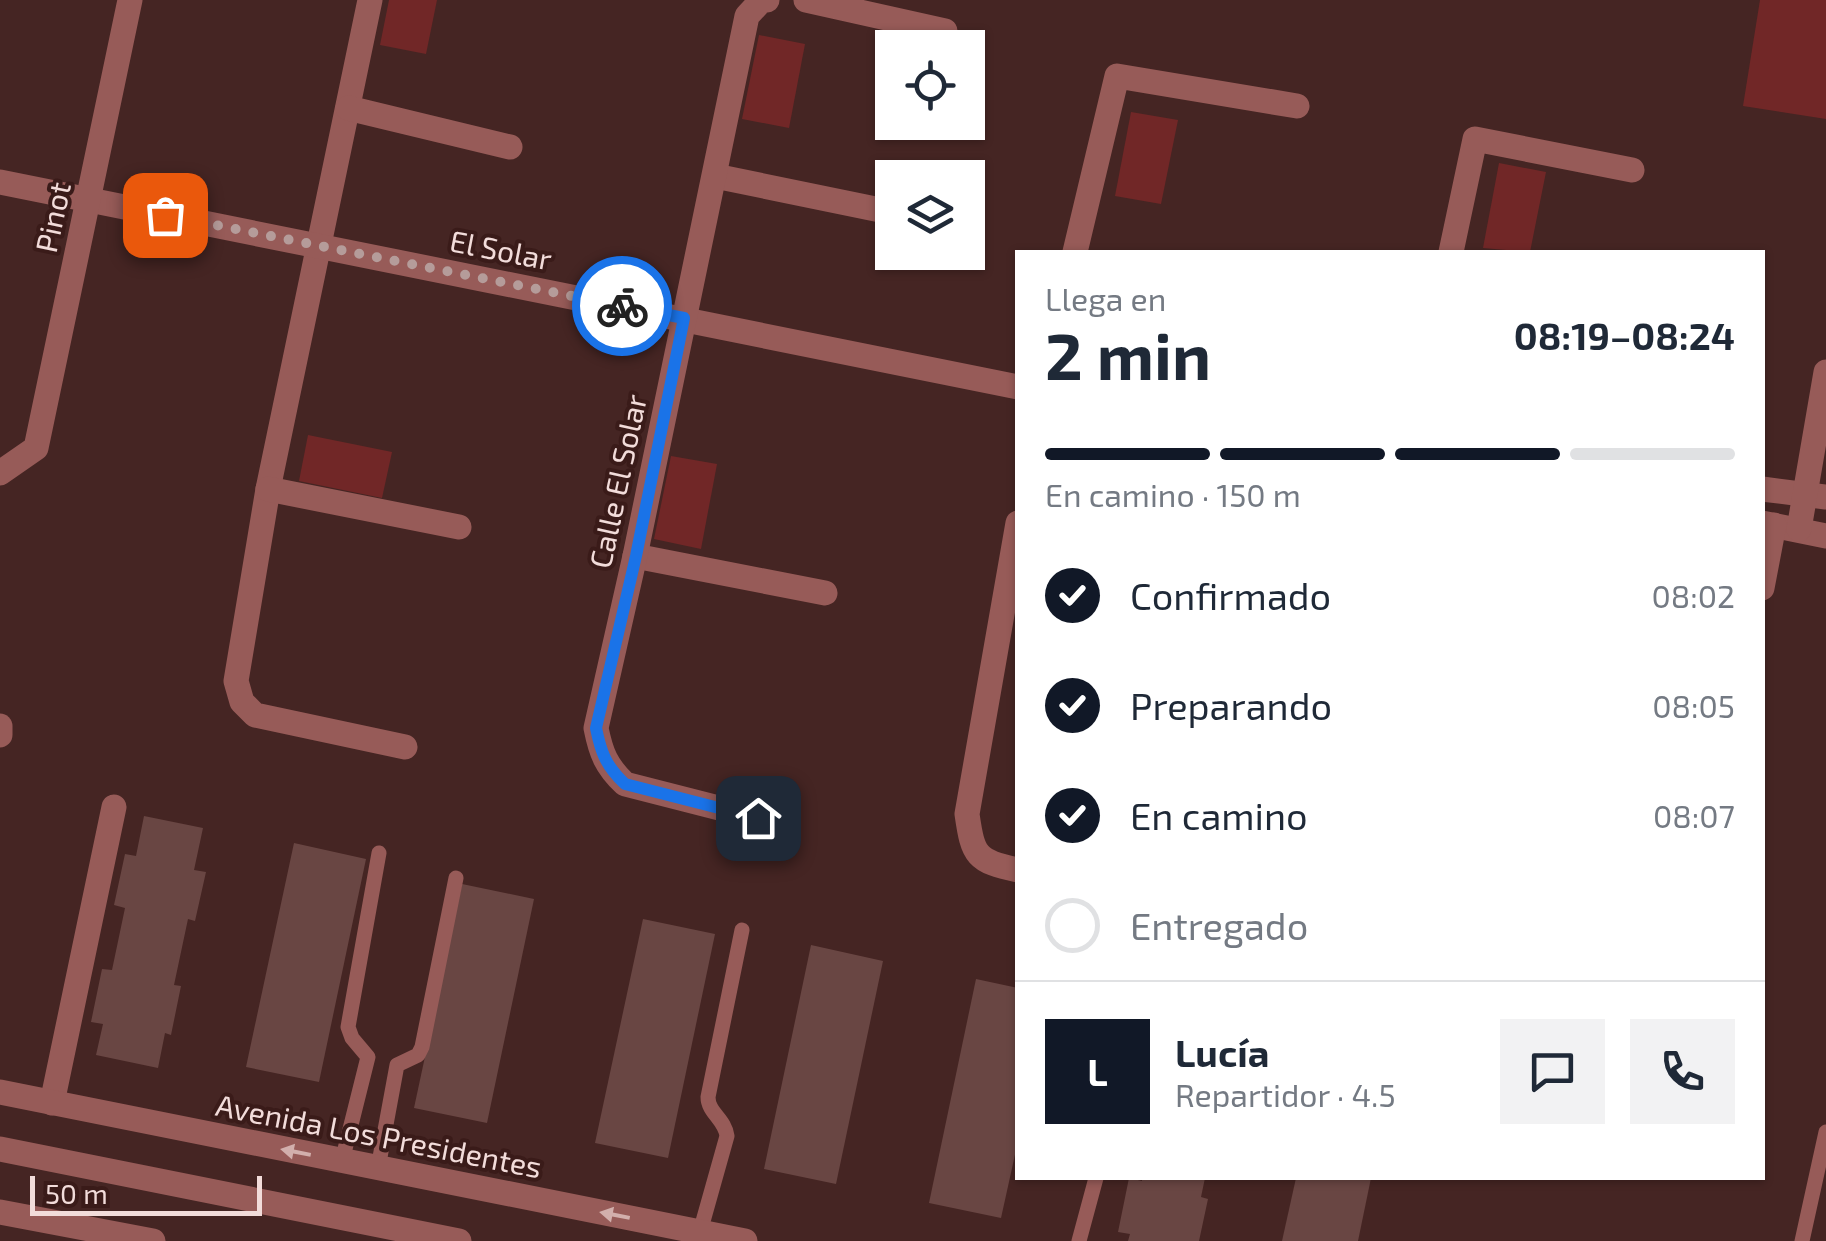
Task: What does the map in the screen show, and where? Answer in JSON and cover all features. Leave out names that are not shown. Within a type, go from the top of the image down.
[{"type":"street","name":"Pinot","points":[[0,473],[36,448],[130,0]]},
{"type":"street","points":[[370,0],[268,488],[236,681],[242,702],[255,715],[405,747]]},
{"type":"street","name":"Calle El Solar","points":[[758,818],[625,784],[601,755],[596,728],[636,556],[747,16],[767,0]]},
{"type":"street","points":[[806,0],[941,30]]},
{"type":"street","points":[[1083,250],[1117,76],[1298,106]]},
{"type":"street","points":[[348,108],[510,147]]},
{"type":"street","points":[[1451,250],[1474,139],[1632,170]]},
{"type":"street","points":[[715,176],[875,209]]},
{"type":"street","name":"El Solar","points":[[0,182],[1015,387]]},
{"type":"street","points":[[1765,576],[1778,526],[1815,495],[1826,372]]},
{"type":"street","points":[[268,488],[459,527]]},
{"type":"street","points":[[1765,490],[1815,495]]},
{"type":"street","points":[[1778,526],[1826,536]]},
{"type":"street","points":[[1015,555],[1008,631],[967,814],[972,846],[986,863],[1015,869]]},
{"type":"street","points":[[636,556],[825,593]]},
{"type":"street","points":[[0,726],[0,735]]},
{"type":"street","points":[[52,1103],[114,807]]},
{"type":"street","name":"Avenida Los Presidentes","points":[[0,1092],[745,1241]]},
{"type":"street","points":[[0,1149],[459,1241]]},
{"type":"street","points":[[0,1212],[153,1241]]},
{"type":"lane","points":[[342,1161],[368,1058],[348,1027],[380,853]]},
{"type":"lane","points":[[378,1168],[397,1065],[418,1054],[422,1047],[456,878]]},
{"type":"lane","points":[[700,1232],[727,1136],[726,1126],[709,1107],[708,1097],[742,930]]},
{"type":"lane","points":[[1802,1241],[1826,1132]]},
{"type":"lane","points":[[1079,1241],[1095,1180]]},
{"type":"shaded area","points":[[389,0],[437,0],[426,54],[380,45]]},
{"type":"shaded area","points":[[1760,0],[1826,0],[1826,119],[1743,106]]},
{"type":"shaded area","points":[[759,35],[805,44],[789,128],[742,119]]},
{"type":"shaded area","points":[[1131,112],[1178,120],[1161,204],[1115,196]]},
{"type":"shaded area","points":[[1499,163],[1546,172],[1530,250],[1483,248]]},
{"type":"shaded area","points":[[308,435],[392,452],[382,498],[299,481]]},
{"type":"shaded area","points":[[671,456],[717,464],[701,549],[654,539]]},
{"type":"building","points":[[144,816],[203,828],[194,870],[206,872],[195,921],[188,919],[174,985],[181,986],[171,1035],[165,1033],[158,1068],[96,1055],[103,1024],[91,1022],[102,969],[112,970],[125,908],[114,905],[125,854],[136,856]]},
{"type":"building","points":[[294,843],[366,859],[319,1082],[246,1067]]},
{"type":"building","points":[[462,884],[534,899],[487,1123],[414,1108]]},
{"type":"building","points":[[643,919],[715,934],[668,1158],[595,1143]]},
{"type":"building","points":[[811,945],[883,961],[836,1184],[764,1169]]},
{"type":"building","points":[[976,979],[1015,987],[1015,1155],[1001,1218],[929,1203]]},
{"type":"building","points":[[1129,1180],[1205,1180],[1201,1197],[1208,1199],[1199,1241],[1128,1241],[1130,1234],[1118,1232]]},
{"type":"building","points":[[1296,1180],[1371,1180],[1358,1241],[1282,1241]]},
{"type":"way so far","points":[[165,215],[622,306]]},
{"type":"route","points":[[622,306],[684,318],[636,556],[596,728],[601,755],[625,784],[758,818]]}]
